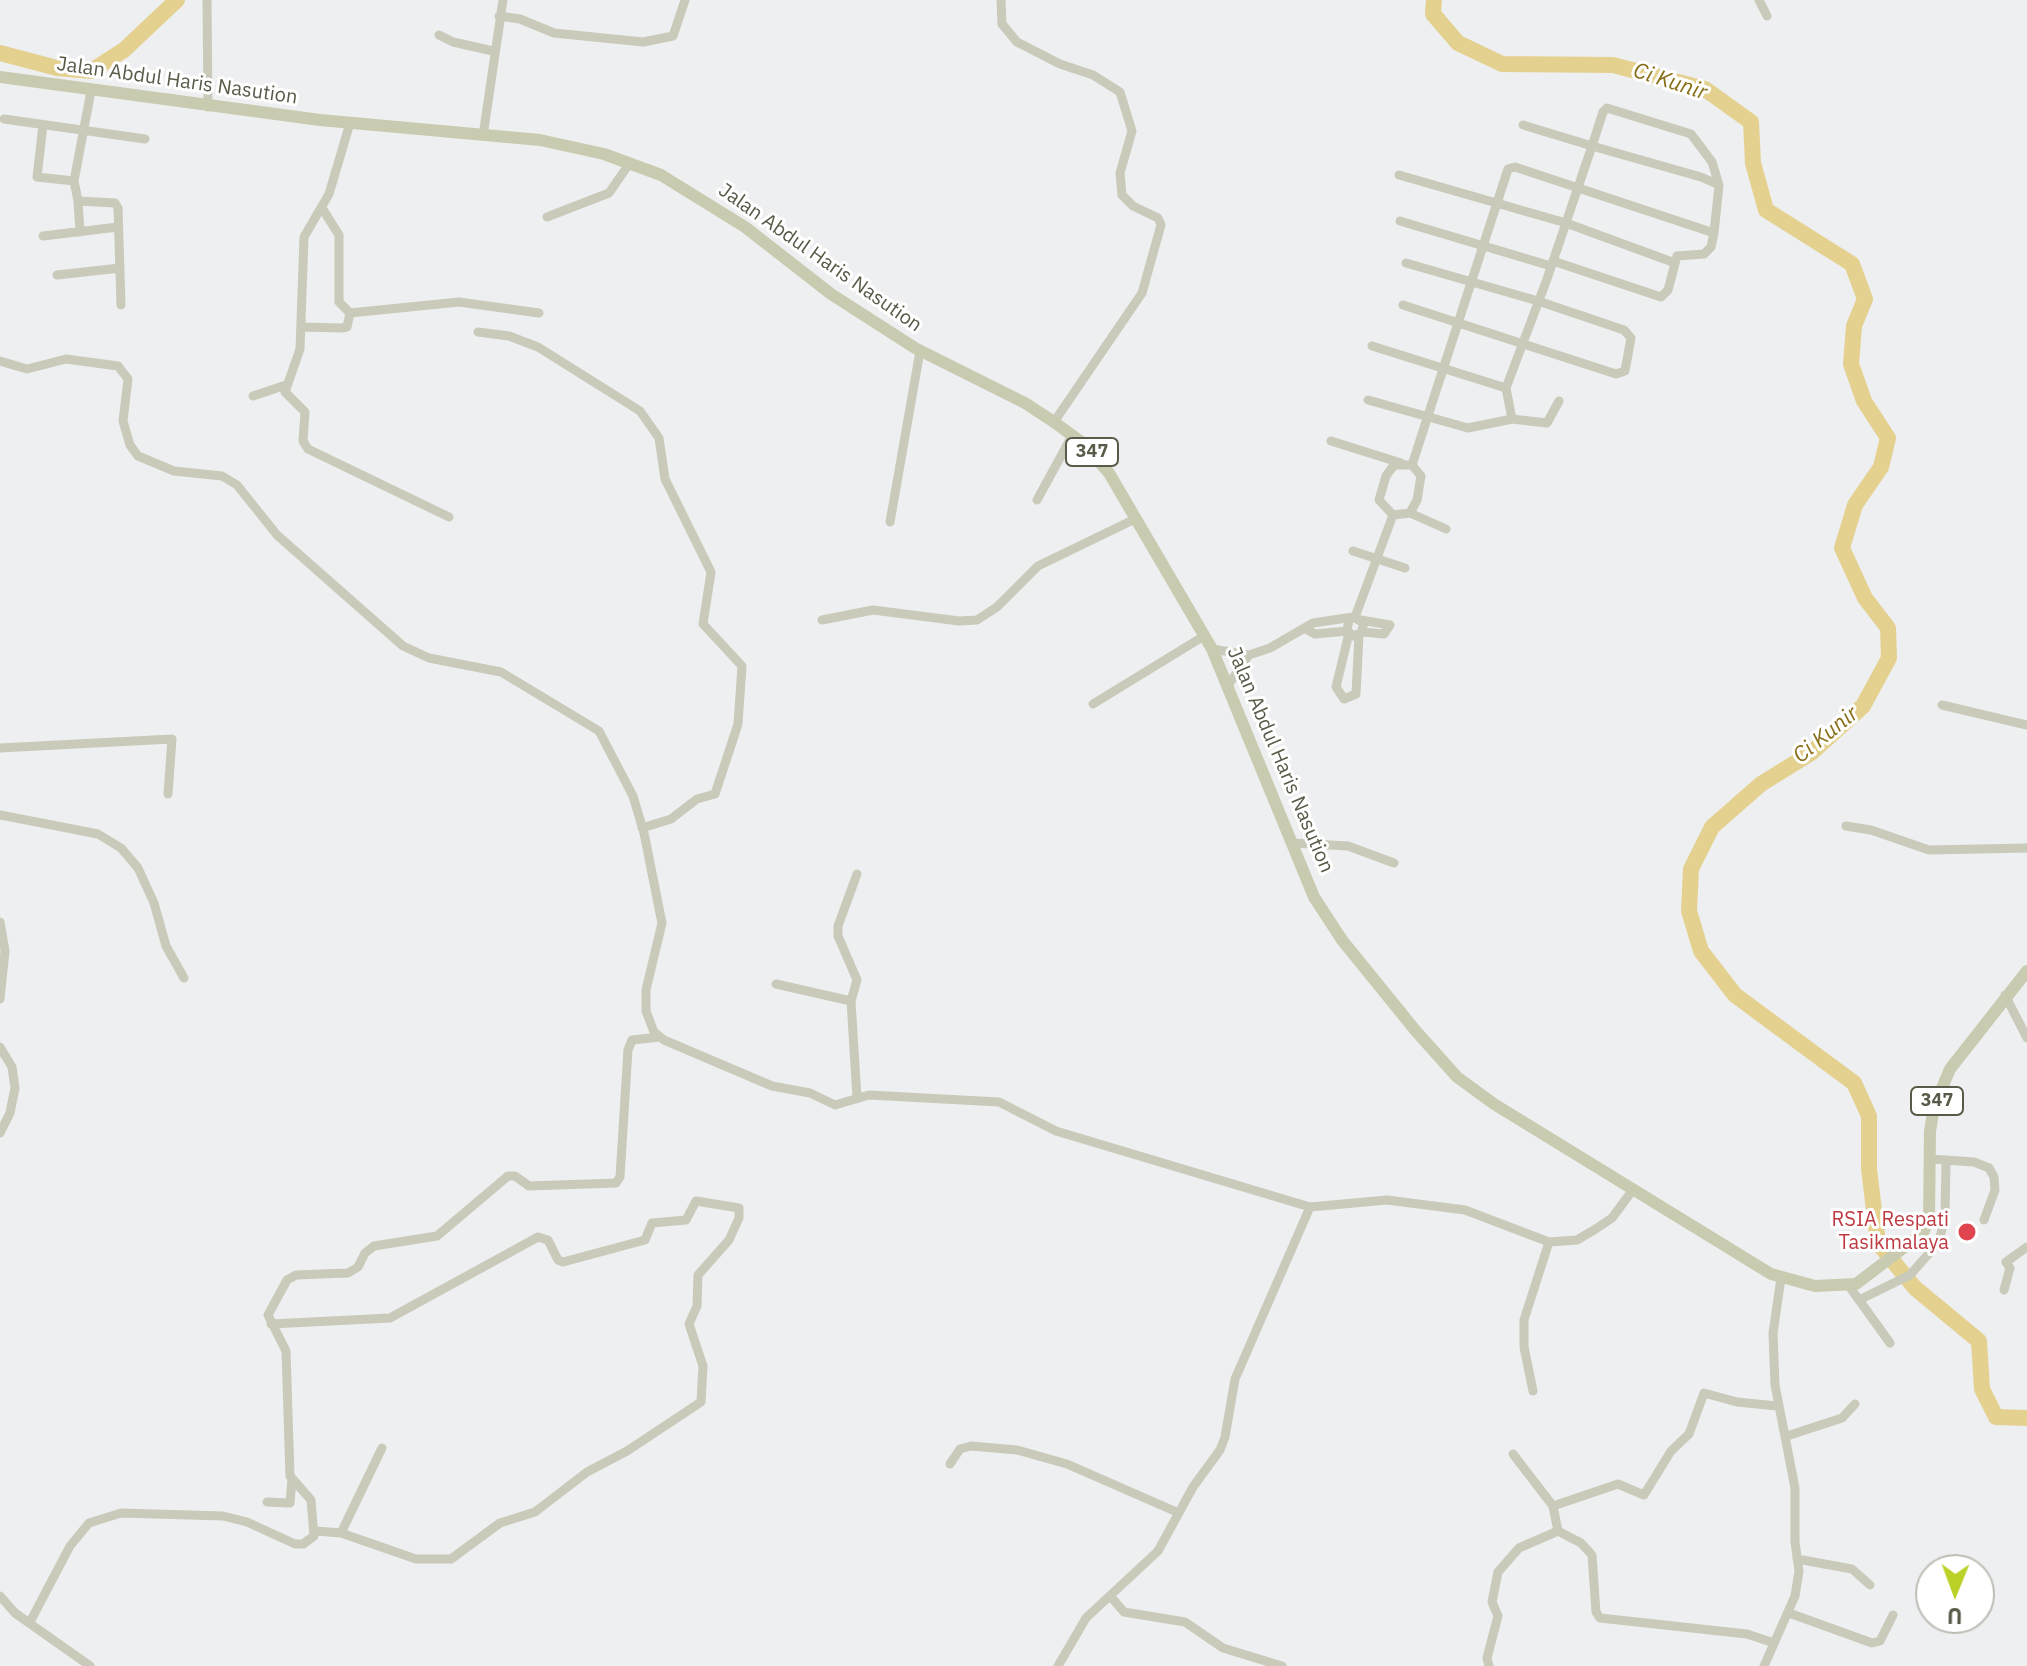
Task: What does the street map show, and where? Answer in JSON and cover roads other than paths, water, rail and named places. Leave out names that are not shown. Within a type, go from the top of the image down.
[{"type":"main road","name":"Jalan Abdul Haris Nasution","points":[[0,77],[208,107],[571,144],[661,175],[745,227],[831,294],[920,351],[1025,403],[1084,444],[1109,473],[1212,649],[1229,684],[1314,897],[1342,940],[1457,1077],[1632,1191],[1781,1278],[1815,1286],[1853,1284]]},
{"type":"main road","name":"347","points":[[1853,1284],[1923,1233],[1929,1219],[1932,1118],[1950,1069],[2005,995],[2027,971]]},
{"type":"street","points":[[207,0],[208,107]]},
{"type":"street","points":[[483,136],[493,51],[503,0]]},
{"type":"street","points":[[499,16],[520,19],[554,33],[643,42],[673,36],[685,0]]},
{"type":"street","points":[[1001,0],[1002,24],[1017,42],[1060,64],[1104,80],[1120,92],[1132,131],[1120,173],[1120,190],[1128,203],[1158,218],[1161,225],[1142,293],[1054,422]]},
{"type":"street","points":[[1759,0],[1767,16]]},
{"type":"street","points":[[439,35],[453,42],[493,51]]},
{"type":"street","points":[[80,232],[74,181],[91,91]]},
{"type":"street","points":[[1400,221],[1552,263],[1658,298],[1668,290],[1677,256],[1699,256],[1707,251],[1714,233],[1719,185],[1712,162],[1691,134],[1612,108],[1604,110],[1566,223],[1552,263],[1538,301],[1525,342],[1506,388],[1512,419]]},
{"type":"street","points":[[4,119],[145,139]]},
{"type":"street","points":[[350,123],[329,194],[304,237],[301,249],[300,349],[285,392],[305,412],[303,441],[308,449],[449,517]]},
{"type":"street","points":[[43,125],[37,177],[74,181]]},
{"type":"street","points":[[1523,125],[1719,185]]},
{"type":"street","points":[[547,217],[566,213],[609,193],[629,164]]},
{"type":"street","points":[[1393,515],[1379,500],[1390,469],[1406,464],[1427,418],[1508,169],[1513,167],[1578,187],[1714,233]]},
{"type":"street","points":[[1399,175],[1497,197],[1675,263]]},
{"type":"street","points":[[78,201],[115,203],[121,305]]},
{"type":"street","points":[[322,208],[339,235],[339,302],[350,313]]},
{"type":"street","points":[[43,236],[118,227]]},
{"type":"street","points":[[1403,305],[1620,375],[1625,371],[1631,338],[1628,332],[1538,301],[1406,263]]},
{"type":"street","points":[[57,275],[120,268]]},
{"type":"street","points":[[350,313],[459,302],[539,313]]},
{"type":"street","points":[[302,327],[347,327],[350,313]]},
{"type":"street","points":[[478,332],[509,336],[538,347],[640,411],[659,438],[665,479],[711,572],[703,624],[742,666],[738,724],[715,794],[697,799],[671,819],[642,828]]},
{"type":"street","points":[[1372,346],[1506,388]]},
{"type":"street","points":[[890,522],[920,351]]},
{"type":"street","points":[[0,361],[27,369],[66,359],[118,366],[128,379],[123,421],[130,445],[138,456],[174,471],[231,480],[257,506],[277,535],[403,646],[429,658],[501,672],[593,727],[604,738],[630,789],[642,828],[662,923],[646,990],[648,1022],[660,1037],[767,1084],[810,1093],[828,1104],[841,1105],[857,1098],[999,1102],[1056,1131],[1310,1207],[1343,1207],[1380,1200],[1465,1210],[1549,1242],[1577,1240],[1594,1230],[1612,1218],[1632,1191]]},
{"type":"street","points":[[253,396],[286,385]]},
{"type":"street","points":[[1368,400],[1474,429],[1512,419],[1547,423],[1559,401]]},
{"type":"street","points":[[1037,500],[1072,436]]},
{"type":"street","points":[[1331,441],[1406,464],[1419,472],[1417,500],[1410,513]]},
{"type":"street","points":[[1393,515],[1410,513],[1446,529]]},
{"type":"street","points":[[1355,619],[1354,633],[1336,687],[1344,699],[1356,694],[1355,619],[1393,515]]},
{"type":"street","points":[[822,620],[873,610],[959,621],[977,620],[997,607],[1038,566],[1135,519]]},
{"type":"street","points":[[1353,551],[1405,568]]},
{"type":"street","points":[[1229,684],[1249,655],[1313,623],[1355,619],[1390,625],[1387,634],[1315,634],[1306,629]]},
{"type":"street","points":[[1093,704],[1204,636]]},
{"type":"street","points":[[1212,649],[1249,655]]},
{"type":"street","points":[[1942,705],[2027,725]]},
{"type":"street","points":[[0,748],[142,737],[172,739],[168,794]]},
{"type":"street","points":[[0,815],[98,834],[121,848],[138,868],[154,903],[166,946],[184,978]]},
{"type":"street","points":[[1846,826],[1871,830],[1929,850],[2027,848]]},
{"type":"street","points":[[1293,843],[1348,846],[1394,863]]},
{"type":"street","points":[[857,874],[838,926],[839,942],[857,980],[851,1001],[857,1098]]},
{"type":"street","points":[[0,922],[5,951],[0,999]]},
{"type":"street","points":[[776,984],[851,1001]]},
{"type":"street","points":[[2005,995],[2027,1038]]},
{"type":"street","points":[[267,1502],[290,1503],[292,1479],[286,1351],[282,1337],[271,1324],[269,1309],[290,1277],[348,1273],[358,1267],[365,1253],[374,1246],[439,1235],[506,1176],[515,1176],[529,1186],[616,1183],[620,1177],[630,1042],[660,1037]]},
{"type":"street","points":[[0,1047],[12,1067],[15,1088],[10,1113],[0,1133]]},
{"type":"street","points":[[1930,1159],[1974,1162],[1989,1168],[1994,1177],[1995,1190],[1984,1220]]},
{"type":"street","points":[[1859,1300],[1879,1293],[1910,1275],[1927,1258],[1944,1230],[1946,1160]]},
{"type":"street","points":[[271,1324],[390,1318],[538,1237],[548,1240],[558,1260],[563,1262],[645,1240],[652,1223],[686,1220],[696,1201],[739,1208],[729,1240],[698,1275],[697,1306],[689,1324],[703,1366],[701,1402],[587,1472],[535,1512],[500,1523],[451,1559],[416,1559],[341,1533],[316,1531]]},
{"type":"street","points":[[1058,1666],[1086,1618],[1153,1558],[1223,1444],[1235,1379],[1310,1207]]},
{"type":"street","points":[[1533,1391],[1524,1347],[1524,1320],[1549,1242]]},
{"type":"street","points":[[2004,1290],[2010,1268],[2006,1262],[2027,1247]]},
{"type":"street","points":[[1764,1666],[1789,1613],[1799,1571],[1795,1488],[1787,1436],[1777,1406],[1773,1333],[1781,1278]]},
{"type":"street","points":[[1853,1284],[1859,1300],[1890,1343]]},
{"type":"street","points":[[1553,1506],[1618,1484],[1646,1494],[1671,1451],[1689,1434],[1706,1392],[1737,1402],[1777,1406]]},
{"type":"street","points":[[1787,1436],[1842,1418],[1855,1404]]},
{"type":"street","points":[[950,1464],[960,1449],[971,1446],[1017,1450],[1067,1464],[1179,1513]]},
{"type":"street","points":[[341,1533],[382,1448]]},
{"type":"street","points":[[1513,1454],[1537,1490],[1553,1506],[1558,1531]]},
{"type":"street","points":[[30,1622],[70,1546],[89,1523],[121,1513],[145,1511],[185,1517],[223,1516],[247,1522],[295,1544],[309,1541],[316,1531],[310,1496],[292,1479]]},
{"type":"street","points":[[1558,1531],[1581,1543],[1592,1555],[1596,1612],[1600,1618],[1733,1632],[1774,1643]]},
{"type":"street","points":[[1489,1666],[1487,1658],[1498,1616],[1492,1602],[1498,1572],[1519,1548],[1558,1531]]},
{"type":"street","points":[[1797,1559],[1852,1569],[1870,1585]]},
{"type":"street","points":[[0,1596],[15,1613],[90,1666]]},
{"type":"street","points":[[1111,1597],[1124,1612],[1185,1622],[1223,1648],[1282,1666]]},
{"type":"street","points":[[1789,1613],[1872,1643],[1880,1641],[1893,1615]]},
{"type":"waterway","points":[[0,53],[57,68],[91,71],[124,50],[177,0]]},
{"type":"waterway","name":"Ci Kunir","points":[[1434,0],[1433,14],[1458,43],[1502,64],[1613,65],[1705,89],[1751,122],[1753,163],[1766,210],[1852,264],[1865,299],[1854,326],[1851,364],[1864,401],[1888,438],[1881,467],[1855,505],[1842,548],[1865,598],[1888,628],[1889,658],[1863,706],[1811,753],[1761,784],[1712,827],[1691,869],[1689,911],[1701,951],[1735,995],[1854,1083],[1869,1116],[1869,1169],[1878,1243],[1915,1288],[1979,1341],[1982,1389],[1996,1417],[2027,1418]]},
{"type":"place","name":"RSIA Respati Tasikmalaya","points":[[1967,1232]]}]
